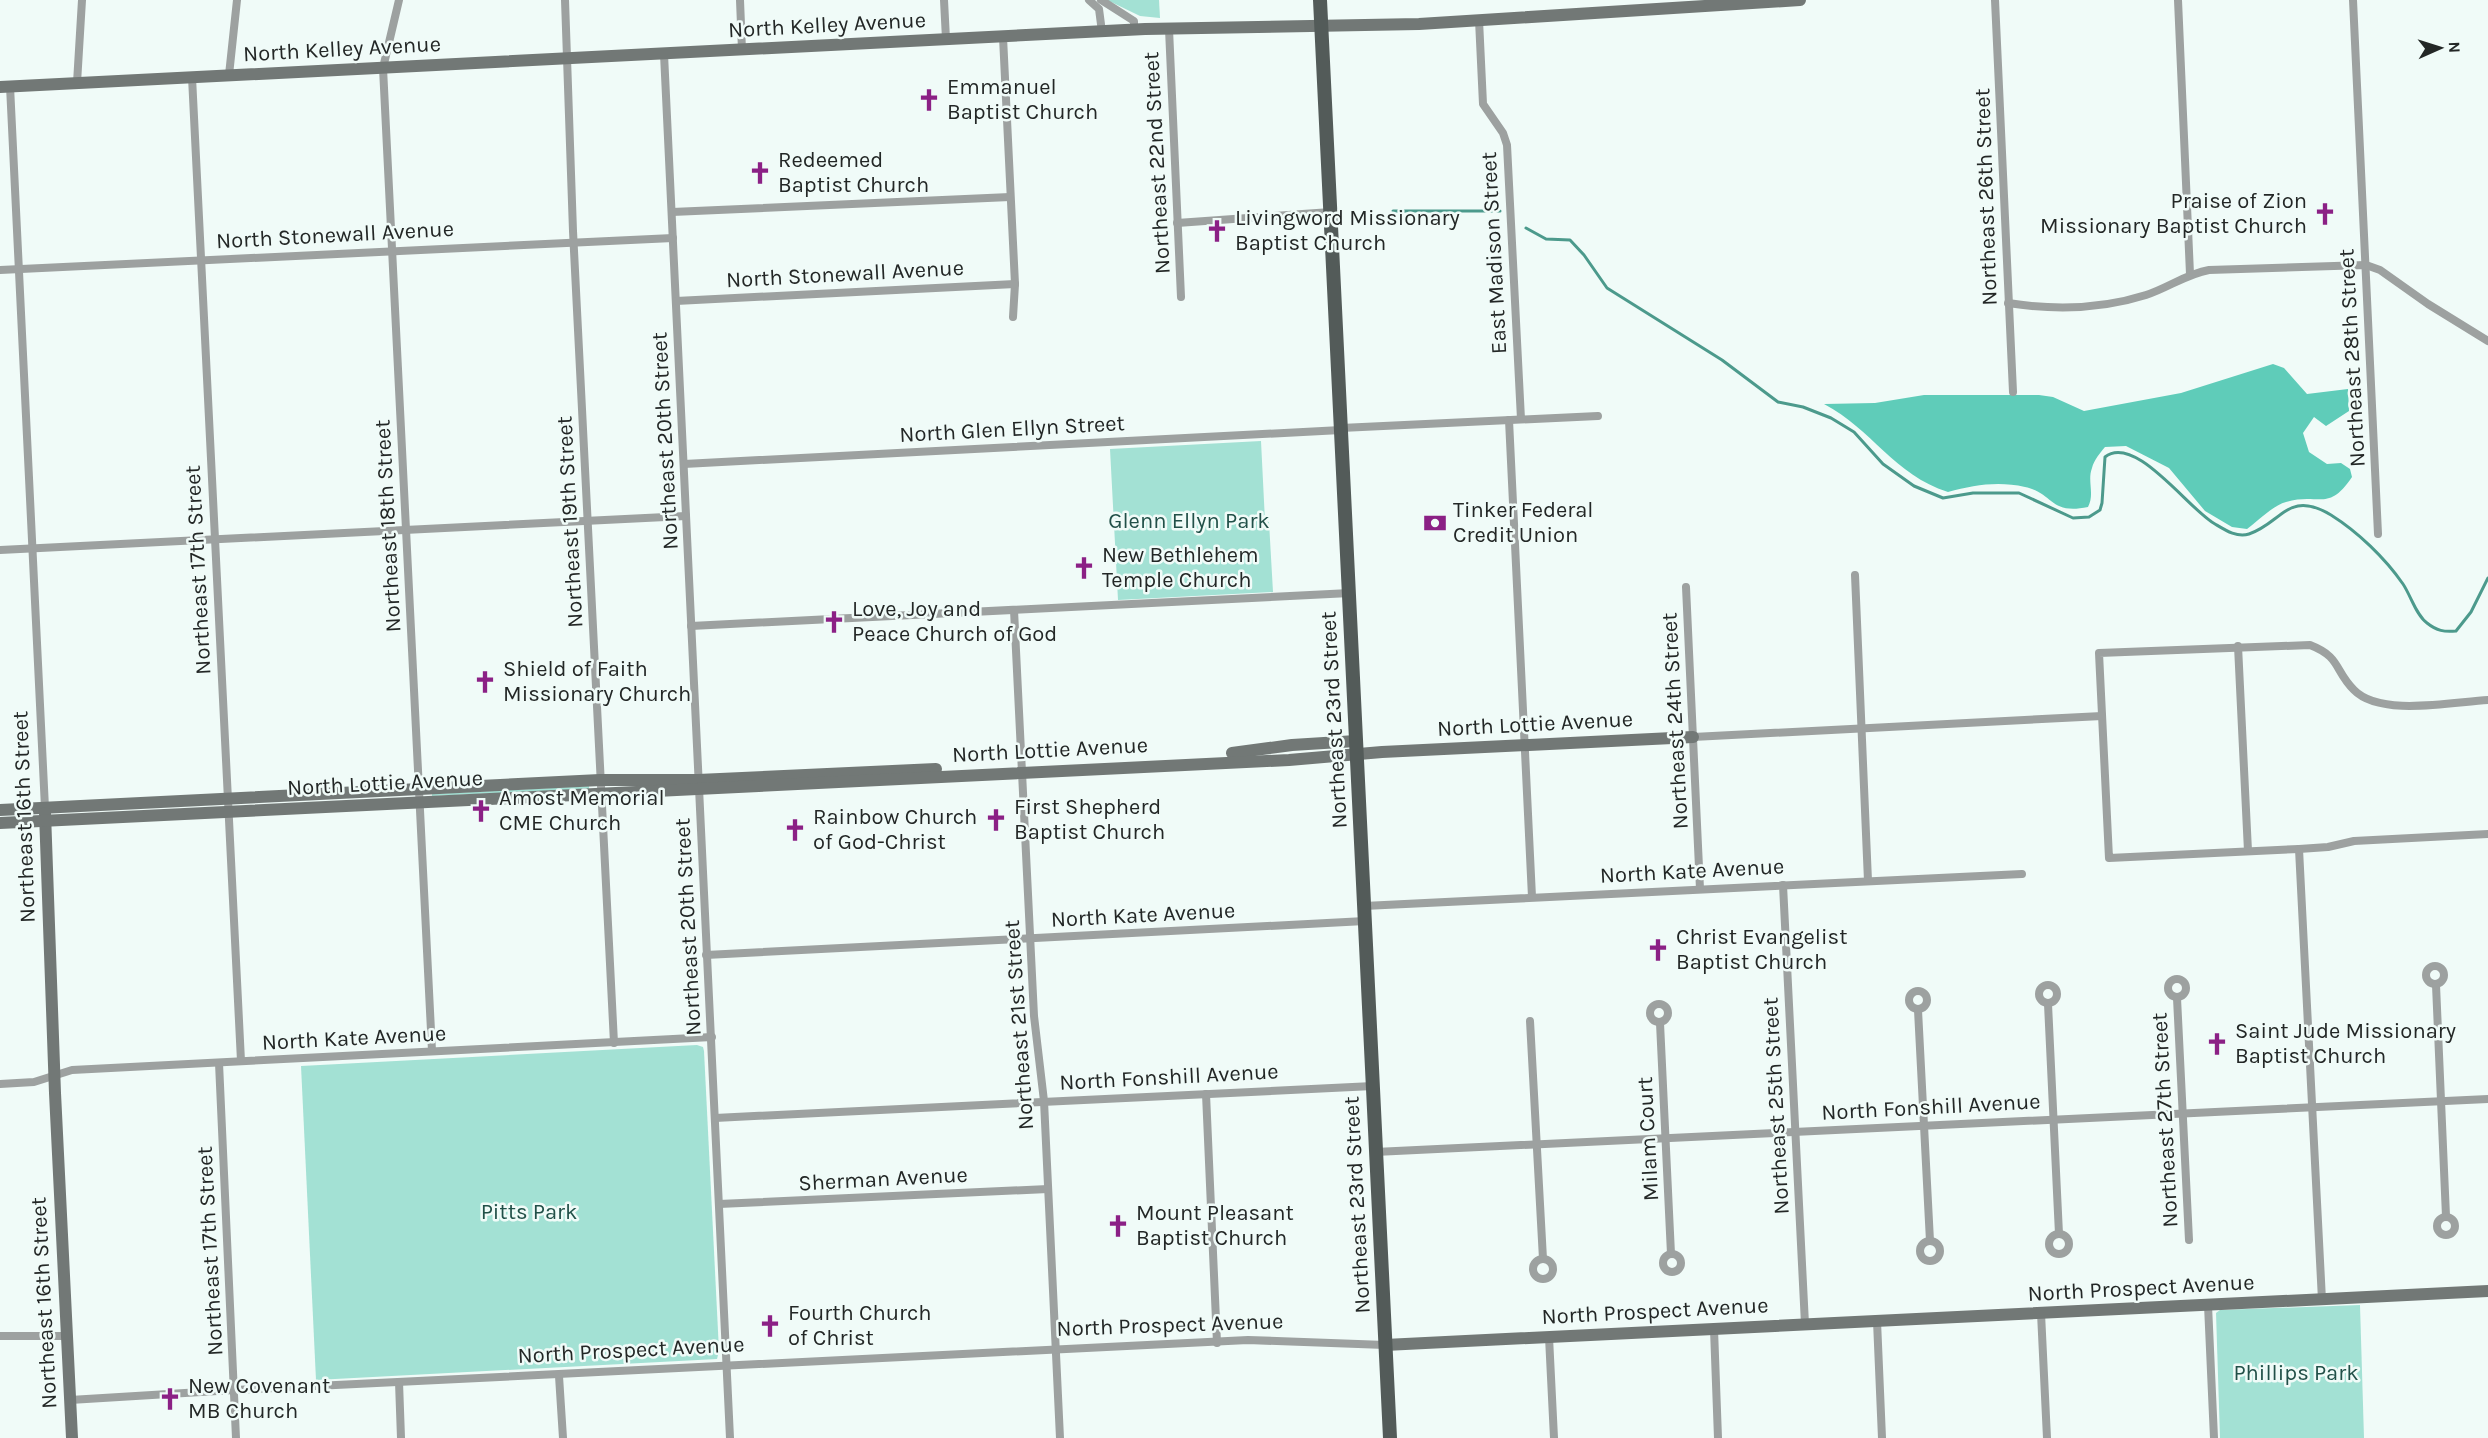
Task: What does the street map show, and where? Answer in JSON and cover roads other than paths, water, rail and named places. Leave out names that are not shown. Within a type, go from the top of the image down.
[{"type":"main road","name":"Northeast 23rd Street","points":[[1320,0],[1390,1438]]},
{"type":"street","points":[[77,83],[82,0]]},
{"type":"street","points":[[229,75],[237,0]]},
{"type":"street","name":"Northeast 18th Street","points":[[399,0],[383,68],[432,1052]]},
{"type":"street","name":"Northeast 19th Street","points":[[565,0],[565,59],[614,1043]]},
{"type":"street","points":[[740,0],[742,51]]},
{"type":"street","points":[[945,0],[946,39]]},
{"type":"street","points":[[1089,0],[1099,9],[1102,32]]},
{"type":"street","points":[[1101,0],[1134,21],[1134,30]]},
{"type":"street","name":"North Kelley Avenue","points":[[5,87],[1134,30],[1322,27],[1479,20],[1800,0]]},
{"type":"street","name":"Northeast 26th Street","points":[[1995,0],[2013,392]]},
{"type":"street","points":[[2178,0],[2190,274]]},
{"type":"street","name":"Northeast 28th Street","points":[[2353,0],[2378,534]]},
{"type":"street","name":"East Madison Street","points":[[1479,20],[1484,104],[1503,133],[1507,145],[1521,420]]},
{"type":"street","name":"Northeast 22nd Street","points":[[1168,29],[1181,297]]},
{"type":"street","points":[[1003,37],[1015,284],[1013,317]]},
{"type":"street","name":"Northeast 20th Street","points":[[664,54],[730,1438]]},
{"type":"street","name":"Northeast 17th Street","points":[[192,77],[241,1061]]},
{"type":"street","name":"Northeast 16th Street","points":[[5,87],[20,269],[72,1438]]},
{"type":"street","points":[[672,212],[1010,197]]},
{"type":"street","points":[[1177,223],[1332,212]]},
{"type":"street","name":"North Stonewall Avenue","points":[[0,270],[673,237]]},
{"type":"street","points":[[2008,303],[2062,308],[2094,305],[2144,296],[2190,274],[2230,268],[2366,265],[2380,270],[2428,304],[2488,341]]},
{"type":"street","name":"North Stonewall Avenue","points":[[676,301],[1015,284]]},
{"type":"street","name":"North Glen Ellyn Street","points":[[684,464],[1598,416]]},
{"type":"street","points":[[1509,420],[1532,897]]},
{"type":"street","points":[[0,550],[588,519],[686,516]]},
{"type":"street","points":[[1855,575],[1868,882]]},
{"type":"street","name":"Northeast 24th Street","points":[[1686,587],[1700,889]]},
{"type":"street","points":[[691,626],[1350,593]]},
{"type":"street","name":"Northeast 21st Street","points":[[1014,610],[1034,1016],[1041,1060],[1044,1101],[1060,1438]]},
{"type":"street","points":[[2488,700],[2379,704],[2353,689],[2333,657],[2324,650],[2295,643],[2099,653],[2109,858],[2328,848],[2354,841],[2488,834]]},
{"type":"street","points":[[2238,646],[2248,851]]},
{"type":"street","name":"North Lottie Avenue","points":[[0,823],[45,814],[228,798],[601,793],[698,785],[1021,768],[1246,753],[1292,745],[1356,748],[1525,745],[2102,716]]},
{"type":"street","name":"North Lottie Avenue","points":[[0,810],[45,814],[229,812],[600,780],[698,785]]},
{"type":"street","points":[[2299,849],[2322,1300]]},
{"type":"street","name":"North Kate Avenue","points":[[1364,906],[2022,874]]},
{"type":"street","name":"Northeast 25th Street","points":[[1783,885],[1805,1324]]},
{"type":"street","name":"North Kate Avenue","points":[[706,955],[1365,921]]},
{"type":"street","points":[[2436,985],[2446,1216]]},
{"type":"street","name":"Northeast 27th Street","points":[[2177,998],[2189,1240]]},
{"type":"street","points":[[2048,1004],[2059,1234]]},
{"type":"street","points":[[1918,1010],[1930,1241]]},
{"type":"street","points":[[1530,1021],[1543,1259]]},
{"type":"street","name":"Milam Court","points":[[1660,1023],[1671,1254]]},
{"type":"street","name":"North Kate Avenue","points":[[0,1084],[34,1082],[72,1070],[712,1037]]},
{"type":"street","name":"Northeast 17th Street","points":[[219,1063],[236,1438]]},
{"type":"street","name":"North Fonshill Avenue","points":[[715,1118],[1373,1086]]},
{"type":"street","points":[[1206,1094],[1217,1343]]},
{"type":"street","name":"North Fonshill Avenue","points":[[1375,1152],[2488,1099]]},
{"type":"street","name":"Sherman Avenue","points":[[719,1204],[1048,1189]]},
{"type":"street","name":"North Prospect Avenue","points":[[70,1400],[234,1390],[1278,1340],[1341,1346],[1384,1346],[2488,1291]]},
{"type":"street","points":[[2208,1305],[2214,1438]]},
{"type":"street","points":[[2041,1313],[2047,1438]]},
{"type":"street","points":[[1877,1321],[1882,1438]]},
{"type":"street","points":[[1714,1329],[1718,1438]]},
{"type":"street","points":[[0,1336],[67,1336]]},
{"type":"street","points":[[1549,1337],[1554,1438]]},
{"type":"street","points":[[559,1376],[563,1438]]},
{"type":"street","points":[[399,1382],[401,1438]]},
{"type":"waterway","points":[[1393,211],[1500,211]]},
{"type":"waterway","points":[[1526,228],[1546,239],[1570,240],[1584,255],[1607,288],[1722,360],[1778,402],[1803,407],[1831,418],[1854,432],[1883,464],[1914,486],[1943,498],[1973,493],[2019,493],[2073,518],[2089,517],[2100,510],[2102,503],[2105,457],[2117,452],[2131,455],[2146,464],[2204,516],[2223,529],[2236,534],[2245,535],[2260,529],[2295,507],[2305,505],[2331,515],[2361,537],[2379,555],[2403,584],[2420,615],[2437,629],[2456,631],[2471,612],[2488,578]]},
{"type":"place","name":"Emmanuel Baptist Church","points":[[929,100]]},
{"type":"place","name":"Redeemed Baptist Church","points":[[760,173]]},
{"type":"place","name":"Praise of Zion Missionary Baptist Church","points":[[2325,214]]},
{"type":"place","name":"Livingword Missionary Baptist Church","points":[[1217,231]]},
{"type":"place","name":"Tinker Federal Credit Union","points":[[1435,523]]},
{"type":"place","name":"New Bethlehem Temple Church","points":[[1084,568]]},
{"type":"place","name":"Love, Joy and Peace Church of God","points":[[834,622]]},
{"type":"place","name":"Shield of Faith Missionary Church","points":[[485,682]]},
{"type":"place","name":"Amost Memorial CME Church","points":[[481,811]]},
{"type":"place","name":"First Shepherd Baptist Church","points":[[996,820]]},
{"type":"place","name":"Rainbow Church of God-Christ","points":[[795,830]]},
{"type":"place","name":"Christ Evangelist Baptist Church","points":[[1658,950]]},
{"type":"place","name":"Saint Jude Missionary Baptist Church","points":[[2217,1044]]},
{"type":"place","name":"Mount Pleasant Baptist Church","points":[[1118,1226]]},
{"type":"place","name":"Fourth Church of Christ","points":[[770,1326]]},
{"type":"place","name":"New Covenant MB Church","points":[[170,1399]]},
{"type":"park label","name":"Glenn Ellyn Park","points":[[1189,521]]},
{"type":"park label","name":"Pitts Park","points":[[529,1212]]},
{"type":"park label","name":"Phillips Park","points":[[2296,1373]]}]
